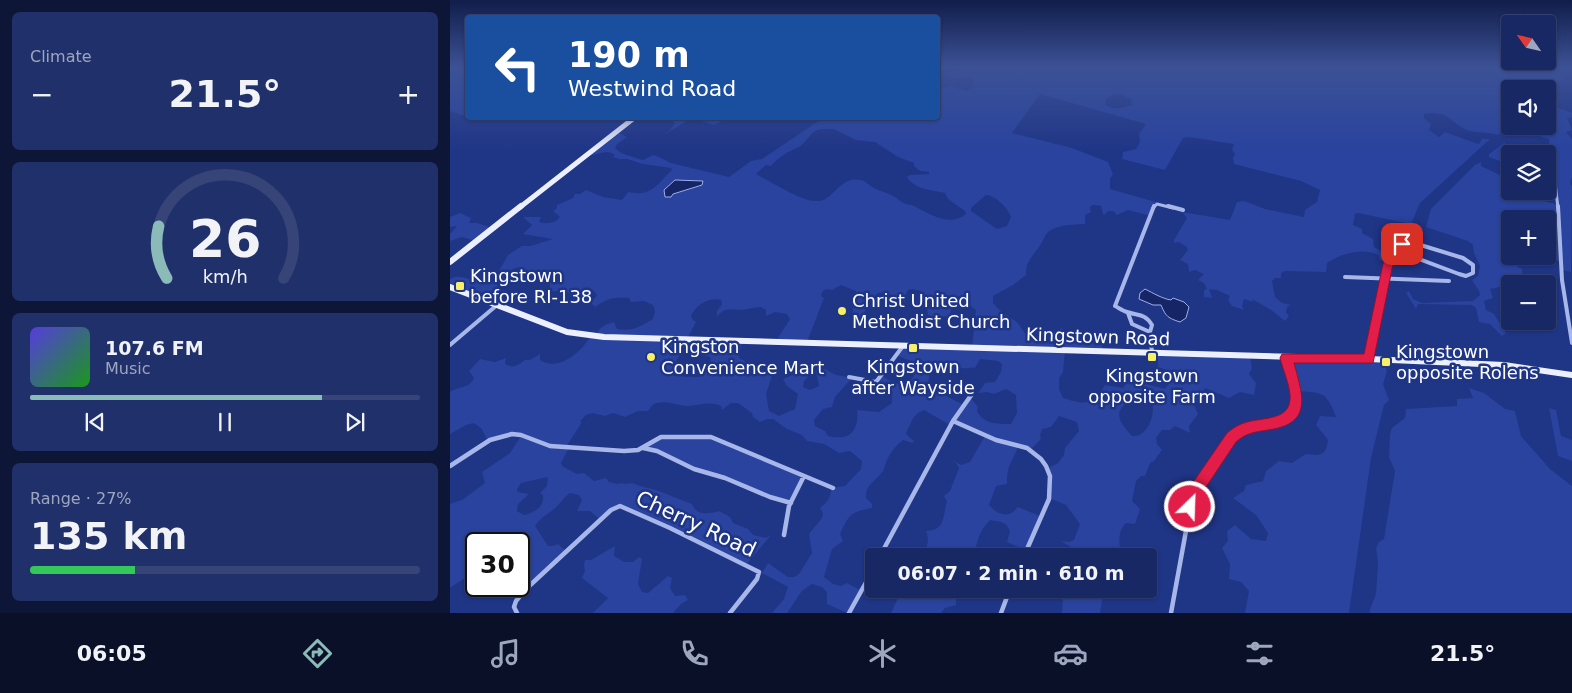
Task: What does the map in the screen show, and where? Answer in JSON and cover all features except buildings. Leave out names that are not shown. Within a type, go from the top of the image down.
[{"type":"main road","points":[[450,262],[631,120]]},
{"type":"main road","name":"Kingstown Road","points":[[450,287],[567,332],[585,336],[1369,359],[1504,365],[1572,375]]},
{"type":"street","points":[[1556,197],[1559,216],[1559,246],[1572,343]]},
{"type":"street","points":[[1152,354],[1150,332],[1152,325],[1148,318],[1141,314],[1128,313],[1115,306],[1154,206],[1157,204],[1183,210]]},
{"type":"street","points":[[1369,359],[1388,264],[1395,250],[1400,245],[1421,244],[1434,248],[1470,262],[1474,268],[1473,273],[1466,276],[1459,274],[1395,250]]},
{"type":"street","points":[[1345,277],[1449,281]]},
{"type":"street","points":[[450,345],[497,305]]},
{"type":"street","points":[[1128,313],[1128,319],[1132,325],[1150,332]]},
{"type":"street","points":[[848,377],[876,382],[903,346]]},
{"type":"street","points":[[1171,613],[1190,507],[1197,489],[1232,438],[1239,431],[1248,427],[1282,422],[1294,411],[1296,396],[1286,358]]},
{"type":"street","points":[[884,548],[954,421],[972,394]]},
{"type":"street","points":[[954,421],[996,440],[1027,448],[1041,459],[1046,466],[1050,476],[1049,499],[1028,548]]},
{"type":"street","points":[[450,466],[490,440],[512,434],[550,446],[624,451],[643,448],[657,451],[694,469],[725,478],[770,497],[791,503]]},
{"type":"street","points":[[643,448],[660,437],[711,437],[832,488]]},
{"type":"street","points":[[784,535],[791,503],[804,476]]},
{"type":"street","name":"Cherry Road","points":[[517,613],[514,607],[516,601],[526,589],[611,510],[620,506],[755,569],[759,572],[758,575]]},
{"type":"street","points":[[730,613],[757,579],[758,575]]},
{"type":"street","points":[[851,612],[865,585]]},
{"type":"street","points":[[1001,613],[1007,598]]},
{"type":"shaded area","points":[[450,95],[465,95],[465,116],[450,111]]},
{"type":"shaded area","points":[[940,95],[1040,95],[1012,133],[1072,148],[1108,162],[1113,174],[1110,179],[1110,189],[1159,203],[1159,205],[1151,216],[1128,210],[1117,215],[1113,211],[1108,211],[1105,215],[1101,206],[1093,205],[1090,207],[1091,212],[1085,215],[1085,224],[1060,226],[1047,233],[1028,263],[1026,275],[993,296],[993,303],[1018,323],[1024,332],[1034,337],[1053,333],[1061,328],[1075,337],[1081,336],[1090,340],[1094,337],[1102,341],[1103,352],[1065,351],[1063,372],[1059,378],[1059,389],[1063,398],[1077,402],[1088,402],[1096,397],[1105,385],[1123,388],[1131,376],[1138,382],[1165,389],[1172,375],[1169,371],[1158,367],[1158,354],[1250,357],[1252,368],[1249,374],[1256,383],[1254,395],[1240,392],[1229,398],[1205,388],[1194,405],[1198,414],[1189,426],[1190,433],[1175,426],[1170,430],[1162,430],[1156,438],[1157,444],[1162,450],[1154,461],[1150,463],[1145,476],[1141,476],[1136,481],[1132,501],[1140,509],[1135,524],[1126,523],[1123,527],[1119,539],[1120,548],[1071,548],[1061,541],[1069,542],[1074,540],[1080,524],[1066,505],[1049,498],[1050,484],[1047,469],[1058,463],[1064,455],[1065,448],[1079,431],[1077,422],[1059,416],[1051,427],[1042,429],[1041,439],[1030,450],[1018,446],[1009,467],[1007,484],[996,486],[989,505],[996,511],[1004,514],[1015,511],[1018,507],[1040,516],[1026,548],[1020,548],[1007,542],[1010,531],[1007,525],[990,520],[982,530],[976,548],[926,548],[928,538],[926,531],[933,530],[941,525],[947,501],[944,496],[950,491],[959,468],[952,460],[961,465],[970,462],[985,436],[954,421],[950,425],[924,410],[920,412],[911,422],[906,433],[914,441],[913,443],[903,440],[896,446],[882,472],[868,488],[866,496],[872,504],[872,508],[859,511],[848,518],[840,534],[843,541],[832,549],[824,577],[833,584],[841,586],[847,583],[860,590],[847,613],[827,604],[827,592],[822,587],[812,584],[802,591],[787,613],[772,613],[784,599],[788,587],[762,573],[768,563],[788,577],[794,577],[799,574],[812,553],[809,534],[822,518],[823,513],[820,508],[828,500],[831,488],[845,486],[861,469],[862,461],[850,451],[839,453],[824,444],[807,441],[802,435],[787,429],[773,419],[760,422],[753,417],[752,413],[738,403],[731,403],[722,410],[721,406],[713,404],[689,406],[661,402],[654,404],[648,411],[638,411],[625,417],[613,413],[605,416],[592,413],[586,415],[580,421],[582,422],[566,447],[569,448],[561,463],[562,466],[577,474],[584,473],[594,481],[606,478],[609,482],[617,484],[632,483],[659,491],[692,504],[696,511],[707,513],[719,511],[730,517],[733,523],[748,529],[753,535],[766,538],[771,535],[746,565],[620,507],[599,519],[590,511],[577,511],[582,500],[579,495],[570,493],[535,526],[548,546],[558,544],[566,551],[530,585],[530,532],[465,532],[465,580],[463,579],[450,588],[450,504],[462,500],[485,483],[482,472],[510,453],[521,436],[512,434],[487,440],[482,429],[474,423],[466,425],[450,434],[450,392],[467,386],[472,382],[474,378],[469,371],[480,359],[495,362],[506,358],[505,364],[513,366],[540,354],[540,360],[555,364],[569,359],[581,349],[590,337],[595,336],[603,326],[614,322],[617,329],[627,330],[636,328],[653,319],[655,311],[653,305],[644,301],[631,302],[629,298],[611,299],[595,307],[591,303],[597,295],[592,289],[584,290],[573,298],[571,293],[547,292],[550,289],[550,279],[519,268],[511,270],[497,285],[498,289],[509,292],[496,302],[450,288],[450,279],[461,277],[479,280],[496,276],[508,255],[522,246],[530,246],[553,239],[523,234],[532,225],[523,217],[541,217],[539,222],[553,222],[560,217],[553,211],[557,208],[557,205],[573,198],[575,194],[580,194],[586,190],[603,197],[622,200],[628,192],[643,193],[653,188],[672,170],[671,168],[619,159],[607,152],[594,155],[586,154],[616,131],[627,137],[617,144],[615,148],[621,153],[643,160],[653,155],[671,163],[729,177],[751,161],[762,159],[820,120],[940,120]],"holes":[[[821,129],[834,129],[856,140],[875,142],[898,157],[914,163],[914,166],[920,171],[929,172],[929,174],[910,175],[907,177],[914,185],[945,193],[948,199],[965,211],[966,214],[952,220],[939,218],[912,205],[905,204],[892,195],[874,188],[861,180],[847,181],[827,198],[815,201],[809,200],[756,174],[766,165],[771,166],[783,155],[800,146],[814,132]],[[675,180],[703,181],[702,185],[665,196],[664,190]],[[986,195],[994,198],[1007,210],[1011,217],[1007,226],[997,229],[971,211],[971,208]],[[841,285],[856,291],[852,313],[856,316],[856,322],[878,293],[886,292],[905,302],[908,290],[921,291],[921,301],[925,301],[929,318],[949,317],[951,309],[961,304],[967,304],[976,310],[972,348],[903,346],[898,356],[911,361],[917,366],[913,378],[903,385],[894,383],[882,376],[876,383],[892,395],[892,403],[879,412],[857,410],[855,429],[852,433],[842,437],[828,436],[825,431],[815,426],[814,420],[823,409],[832,407],[835,397],[852,378],[835,374],[826,369],[816,372],[819,386],[810,390],[803,387],[804,381],[813,372],[801,366],[795,374],[783,379],[787,386],[798,394],[795,409],[779,416],[769,411],[766,394],[774,370],[769,365],[761,374],[754,376],[746,372],[745,361],[739,358],[742,342],[707,341],[701,355],[710,357],[711,361],[704,375],[698,377],[674,376],[671,372],[689,340],[687,339],[696,322],[691,316],[696,308],[703,303],[716,299],[721,300],[722,304],[717,311],[717,317],[727,310],[761,307],[766,310],[766,316],[775,312],[787,314],[790,319],[776,342],[807,342],[824,298],[821,296],[822,292],[826,289],[832,290]],[[980,359],[998,361],[1002,364],[1001,372],[995,382],[985,383],[978,393],[987,392],[994,394],[1006,389],[1016,395],[1017,413],[1011,424],[996,423],[983,419],[977,411],[978,407],[970,397],[962,404],[942,394],[936,388],[929,388],[930,373],[940,367],[975,368]],[[1131,400],[1152,403],[1153,407],[1151,420],[1147,428],[1139,435],[1132,436],[1121,422],[1119,413],[1125,404]],[[548,477],[547,486],[540,493],[543,495],[541,506],[524,515],[517,511],[518,504],[529,494],[518,492],[517,489],[521,483]]]},
{"type":"shaded area","points":[[1042,95],[1114,95],[1106,99],[1105,104],[1122,108],[1133,105],[1131,104],[1132,100],[1120,95],[1501,95],[1501,132],[1498,135],[1470,131],[1440,114],[1424,114],[1424,118],[1431,124],[1429,130],[1439,137],[1445,132],[1479,144],[1482,139],[1490,139],[1420,203],[1411,224],[1358,213],[1355,214],[1353,225],[1362,229],[1362,233],[1373,239],[1374,247],[1391,256],[1390,263],[1380,260],[1378,255],[1359,252],[1345,254],[1327,263],[1326,272],[1285,271],[1281,273],[1281,278],[1275,278],[1272,281],[1275,297],[1282,303],[1291,305],[1287,307],[1286,312],[1289,316],[1285,321],[1252,299],[1253,302],[1244,299],[1242,307],[1244,310],[1232,306],[1228,300],[1230,296],[1217,290],[1209,289],[1212,298],[1204,297],[1204,290],[1207,289],[1204,283],[1198,280],[1204,274],[1195,270],[1189,272],[1188,264],[1180,260],[1188,250],[1187,247],[1179,242],[1174,243],[1174,240],[1187,218],[1182,212],[1230,220],[1237,202],[1244,201],[1265,209],[1304,217],[1305,210],[1317,202],[1320,190],[1301,181],[1234,164],[1233,158],[1235,154],[1232,150],[1234,144],[1189,137],[1183,138],[1165,170],[1122,159],[1123,152],[1136,149],[1140,142],[1139,134],[1146,124]]},
{"type":"shaded area","points":[[1556,97],[1558,108],[1572,113],[1572,117],[1567,118],[1572,130],[1566,132],[1572,139],[1572,177],[1570,183],[1572,186],[1571,272],[1563,270],[1562,262],[1556,260],[1556,210],[1501,210],[1501,265],[1517,265],[1522,269],[1522,275],[1501,275],[1501,287],[1490,289],[1493,298],[1484,301],[1486,310],[1494,314],[1501,325],[1501,330],[1504,330],[1506,333],[1502,336],[1490,324],[1479,322],[1476,308],[1472,305],[1418,304],[1416,309],[1406,293],[1409,291],[1413,299],[1422,303],[1473,301],[1480,295],[1472,280],[1478,276],[1480,266],[1474,253],[1473,245],[1468,241],[1426,227],[1431,209],[1475,165],[1481,162],[1481,166],[1500,175],[1501,200],[1542,200],[1556,204],[1556,145],[1549,145],[1549,139],[1536,135],[1556,135]]},
{"type":"shaded area","points":[[670,120],[689,120],[663,135],[672,128],[675,123]]},
{"type":"shaded area","points":[[698,120],[724,120],[714,125]]},
{"type":"shaded area","points":[[1501,145],[1501,162],[1489,157],[1489,154]]},
{"type":"shaded area","points":[[675,180],[703,181],[702,185],[673,194],[671,197],[665,197],[664,190]]},
{"type":"shaded area","points":[[460,213],[471,218],[469,223],[477,223],[492,228],[475,241],[462,237],[450,241],[450,234],[457,226],[450,227],[450,217]]},
{"type":"shaded area","points":[[1145,289],[1171,300],[1173,298],[1184,302],[1189,307],[1186,318],[1180,322],[1166,315],[1161,305],[1153,305],[1139,299],[1140,293]]},
{"type":"shaded area","points":[[1287,360],[1383,361],[1387,371],[1383,384],[1389,400],[1384,405],[1371,458],[1349,613],[1245,613],[1249,591],[1241,582],[1229,579],[1230,564],[1222,548],[1228,541],[1227,531],[1235,525],[1251,539],[1266,541],[1268,533],[1256,515],[1233,498],[1244,491],[1246,485],[1263,481],[1266,471],[1279,461],[1292,463],[1306,454],[1319,455],[1324,452],[1328,440],[1316,425],[1320,416],[1336,417],[1326,397],[1317,393],[1295,391]]},
{"type":"shaded area","points":[[1469,388],[1484,393],[1505,409],[1515,411],[1521,436],[1550,469],[1572,486],[1572,613],[1370,613],[1376,594],[1378,563],[1376,548],[1379,542],[1384,539],[1395,471],[1389,457],[1392,428],[1405,418],[1406,409],[1457,406],[1457,399],[1473,398]]},
{"type":"shaded area","points":[[1549,408],[1556,410],[1561,436],[1572,440],[1572,461],[1558,456]]},
{"type":"shaded area","points":[[661,437],[711,437],[804,476],[791,503],[646,447]]},
{"type":"shaded area","points":[[615,546],[614,556],[624,562],[633,562],[639,557],[642,559],[638,584],[642,592],[648,593],[668,576],[672,578],[670,588],[675,596],[685,595],[688,600],[681,604],[673,613],[593,613],[608,598],[582,578],[585,571],[585,560],[591,560]]},
{"type":"shaded area","points":[[898,598],[956,598],[956,605],[945,608],[941,613],[891,613]]},
{"type":"shaded area","points":[[1063,598],[1102,598],[1100,613],[1062,613]]},
{"type":"place","name":"Kingstown before RI-138","points":[[460,286]]},
{"type":"place","name":"Christ United Methodist Church","points":[[842,311]]},
{"type":"place","name":"Kingstown after Wayside","points":[[913,348]]},
{"type":"place","name":"Kingston Convenience Mart","points":[[651,357]]},
{"type":"place","name":"Kingstown opposite Farm","points":[[1152,357]]},
{"type":"place","name":"Kingstown opposite Rolens","points":[[1386,362]]},
{"type":"route","points":[[1190,507],[1197,489],[1232,438],[1239,431],[1248,427],[1282,422],[1289,418],[1294,411],[1297,403],[1294,380],[1286,358],[1369,359],[1388,264],[1395,250],[1402,244]]}]
